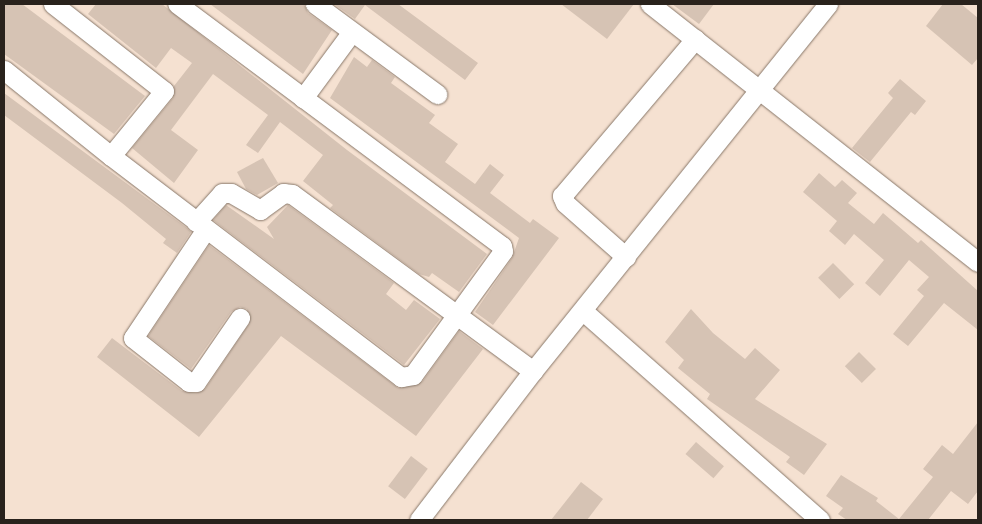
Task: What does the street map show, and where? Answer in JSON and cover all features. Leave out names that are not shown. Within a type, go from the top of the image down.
[{"type":"street","points":[[53,4],[164,90],[111,156]]},
{"type":"street","points":[[4,70],[111,156],[401,376],[413,375],[503,251],[502,246],[178,4]]},
{"type":"street","points":[[314,4],[351,34],[438,94]]},
{"type":"street","points":[[650,4],[978,262]]},
{"type":"street","points":[[420,520],[533,371],[760,91],[827,4]]},
{"type":"street","points":[[303,98],[351,34]]},
{"type":"street","points":[[626,257],[565,203],[562,196],[695,39]]},
{"type":"street","points":[[240,318],[196,382],[189,382],[133,338],[222,193],[231,193],[260,210],[283,193],[292,194],[533,371]]},
{"type":"street","points":[[583,311],[820,520]]},
{"type":"building","points":[[4,4],[22,4],[145,96],[114,134],[4,54]]},
{"type":"building","points":[[96,4],[162,4],[347,150],[487,254],[459,292],[432,273],[429,277],[419,274],[330,208],[333,205],[303,181],[323,155],[280,122],[258,153],[246,145],[268,115],[213,74],[171,130],[198,150],[174,183],[132,148],[173,98],[174,86],[192,63],[171,48],[156,68],[88,14]]},
{"type":"building","points":[[210,4],[304,4],[308,13],[332,30],[303,74]]},
{"type":"building","points":[[334,4],[398,4],[478,63],[465,80],[365,5],[355,19]]},
{"type":"building","points":[[561,4],[634,4],[607,39]]},
{"type":"building","points":[[672,4],[714,4],[699,24]]},
{"type":"building","points":[[943,4],[961,4],[978,18],[978,58],[972,65],[926,26]]},
{"type":"building","points":[[354,57],[367,67],[372,60],[395,77],[391,83],[435,115],[429,123],[458,144],[445,162],[475,184],[490,164],[504,175],[490,193],[530,223],[533,219],[559,238],[493,325],[475,312],[512,258],[519,238],[330,98]]},
{"type":"building","points":[[900,79],[926,101],[915,115],[911,112],[870,162],[852,148],[893,98],[888,93]]},
{"type":"building","points":[[4,93],[187,228],[191,232],[177,253],[163,243],[166,239],[122,203],[4,115]]},
{"type":"building","points":[[263,158],[278,183],[257,195],[246,189],[237,172]]},
{"type":"building","points":[[819,173],[835,187],[842,180],[857,193],[848,203],[874,224],[883,213],[918,243],[921,240],[978,291],[978,330],[944,303],[908,346],[893,334],[924,296],[917,290],[929,277],[909,260],[880,296],[865,283],[884,260],[854,234],[845,245],[829,231],[837,221],[803,192]]},
{"type":"building","points":[[226,205],[274,239],[267,227],[288,205],[394,283],[386,294],[406,310],[414,300],[440,319],[404,365],[213,220]]},
{"type":"building","points":[[209,245],[398,388],[422,382],[459,331],[483,349],[416,436],[281,336],[199,437],[97,357],[112,338],[182,391],[196,393],[205,389],[249,324],[247,309],[240,307],[231,312],[191,369],[148,336]]},
{"type":"building","points":[[833,263],[854,284],[839,299],[818,278]]},
{"type":"building","points":[[691,309],[713,333],[745,359],[755,348],[780,370],[755,399],[827,444],[804,475],[786,462],[790,457],[707,399],[710,394],[678,368],[684,360],[665,342]]},
{"type":"building","points":[[859,352],[876,369],[862,383],[845,366]]},
{"type":"building","points":[[978,422],[978,491],[968,504],[951,491],[928,520],[847,520],[838,514],[843,508],[826,496],[841,475],[878,498],[876,501],[899,519],[933,477],[923,469],[942,445],[953,454]]},
{"type":"building","points":[[696,442],[724,466],[713,478],[686,454]]},
{"type":"building","points":[[411,456],[428,469],[405,499],[388,486]]},
{"type":"building","points":[[581,482],[603,499],[587,520],[551,520]]}]
